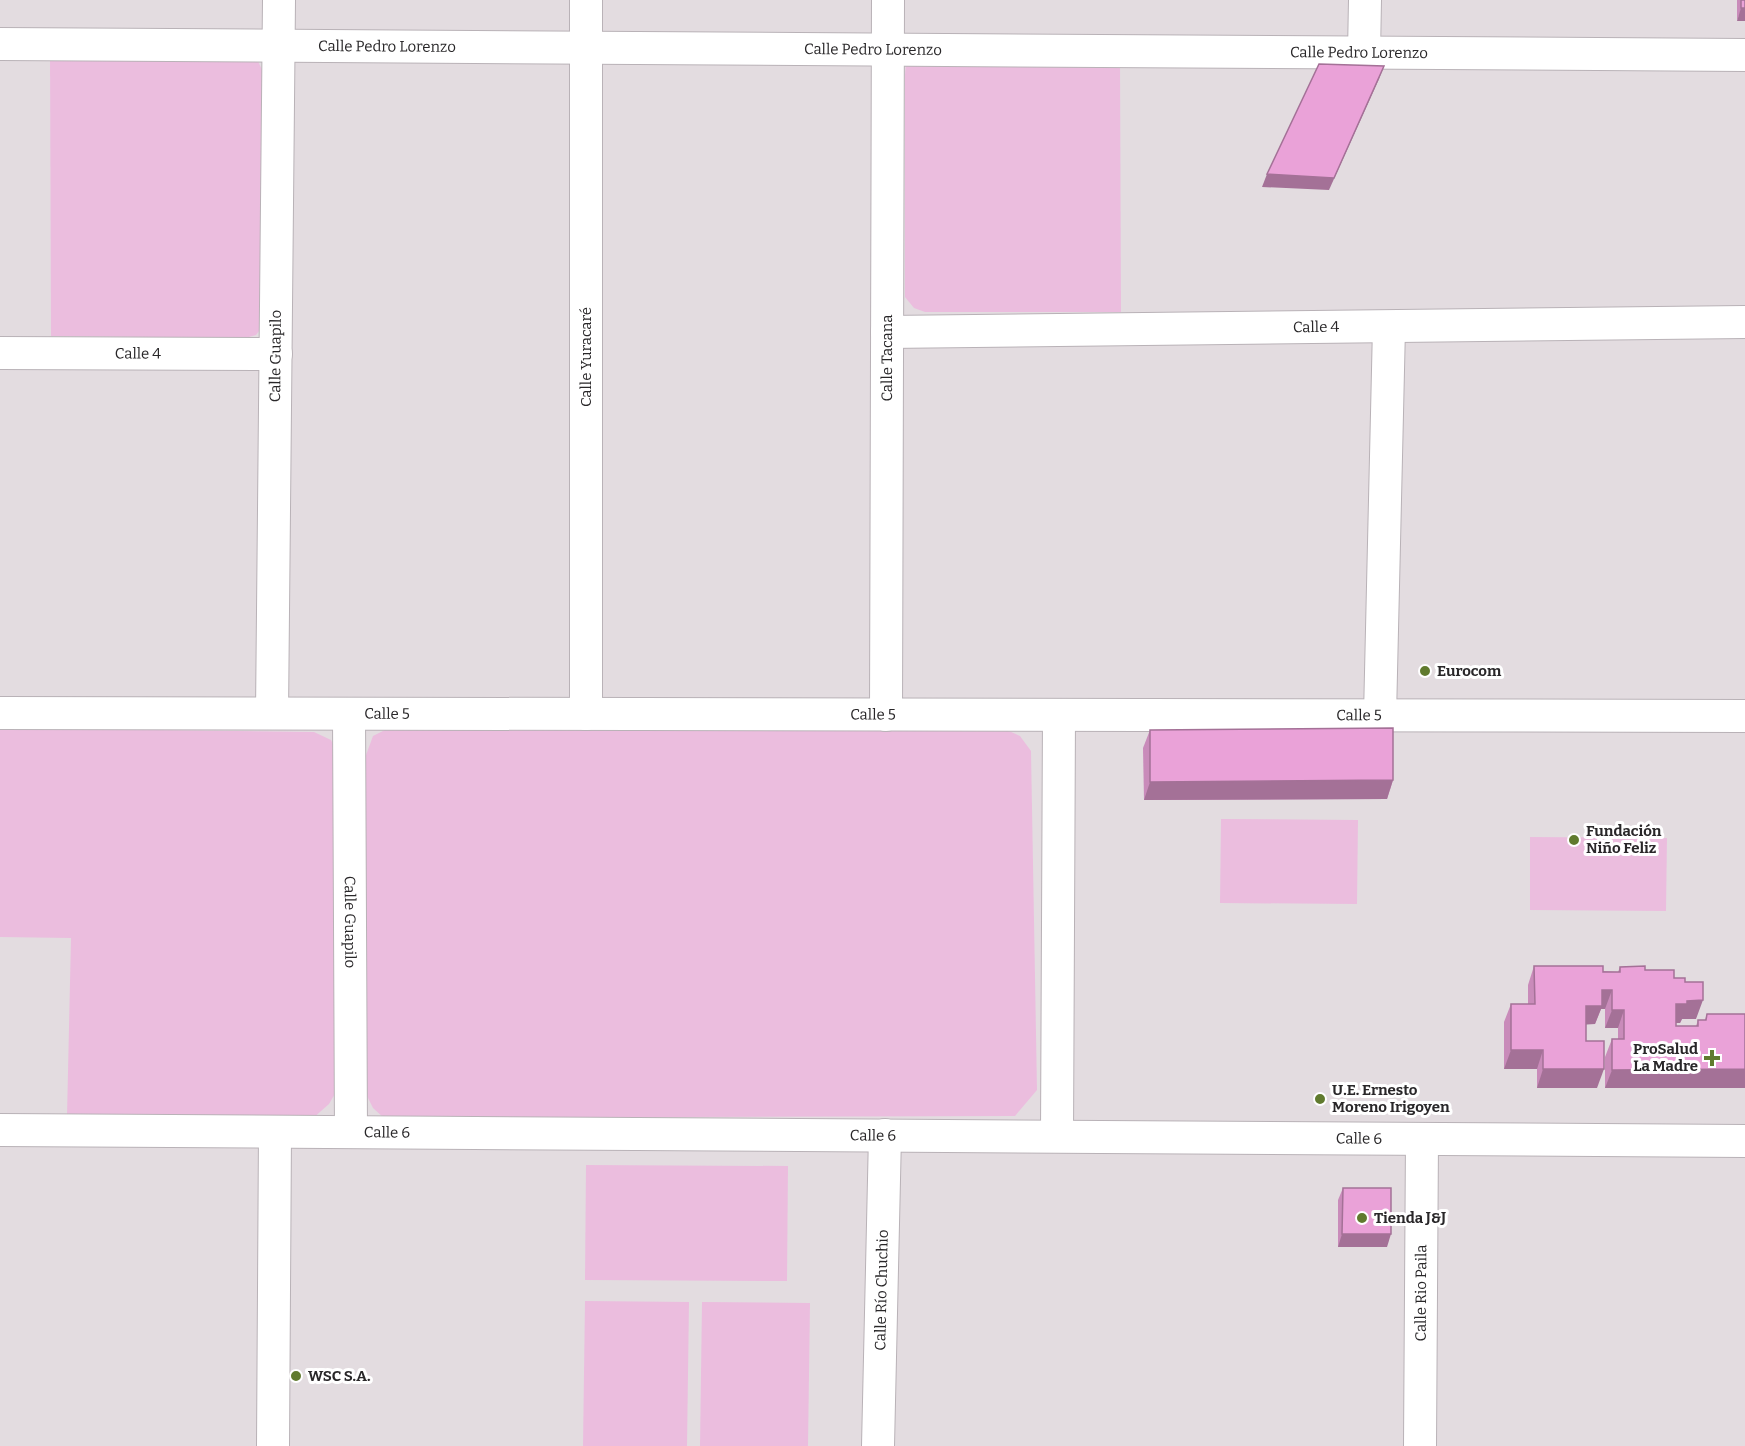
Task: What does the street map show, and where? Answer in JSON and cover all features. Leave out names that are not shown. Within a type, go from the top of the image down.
[{"type":"street","name":"Calle Guapilo","points":[[272,713],[279,0]]},
{"type":"street","name":"Calle Yuracaré","points":[[586,0],[586,714]]},
{"type":"street","name":"Calle Tacana","points":[[886,715],[888,0]]},
{"type":"street","points":[[1364,53],[1365,0]]},
{"type":"street","name":"Calle Pedro Lorenzo","points":[[0,44],[1745,55]]},
{"type":"street","name":"Calle 4","points":[[887,332],[1745,322]]},
{"type":"street","points":[[1380,716],[1389,327]]},
{"type":"street","name":"Calle 4","points":[[0,353],[276,354]]},
{"type":"street","name":"Calle 5","points":[[0,713],[1745,716]]},
{"type":"street","name":"Calle Guapilo","points":[[349,714],[351,1132]]},
{"type":"street","points":[[1057,1136],[1059,715]]},
{"type":"street","name":"Calle 6","points":[[0,1130],[1745,1141]]},
{"type":"street","points":[[273,1446],[275,1131]]},
{"type":"street","name":"Calle Río Chuchio","points":[[878,1446],[885,1135]]},
{"type":"street","name":"Calle Rio Paila","points":[[1420,1446],[1422,1138]]},
{"type":"shaded area","points":[[50,50],[257,59],[263,72],[263,326],[256,335],[245,338],[51,336]]},
{"type":"shaded area","points":[[1120,60],[1121,312],[925,312],[914,308],[905,297],[906,64]]},
{"type":"shaded area","points":[[391,727],[1002,728],[1020,736],[1031,751],[1037,1090],[1015,1116],[384,1118],[373,1108],[366,1094],[366,755],[373,736]]},
{"type":"shaded area","points":[[0,728],[314,732],[331,740],[338,755],[340,1085],[329,1104],[312,1119],[67,1117],[71,938],[0,937]]},
{"type":"shaded area","points":[[1221,819],[1358,820],[1357,904],[1220,903]]},
{"type":"shaded area","points":[[1530,837],[1667,838],[1666,911],[1530,910]]},
{"type":"shaded area","points":[[586,1165],[788,1166],[787,1281],[585,1280]]},
{"type":"shaded area","points":[[585,1301],[689,1302],[687,1446],[583,1446]]},
{"type":"shaded area","points":[[702,1302],[810,1303],[808,1446],[700,1446]]},
{"type":"building","points":[[1741,0],[1745,0],[1745,8],[1741,8]]},
{"type":"building","points":[[1319,64],[1384,66],[1334,178],[1267,174]]},
{"type":"building","points":[[1393,728],[1393,780],[1150,782],[1150,730]]},
{"type":"building","points":[[1534,966],[1603,966],[1603,972],[1620,972],[1620,967],[1645,966],[1645,970],[1674,970],[1674,978],[1685,978],[1685,982],[1703,982],[1703,1000],[1676,1004],[1676,1026],[1698,1026],[1698,1020],[1706,1020],[1707,1014],[1745,1014],[1745,1069],[1612,1070],[1612,1039],[1624,1039],[1624,1010],[1612,1010],[1612,990],[1602,990],[1602,1006],[1586,1006],[1586,1041],[1604,1041],[1604,1069],[1543,1069],[1543,1050],[1511,1050],[1511,1004],[1535,1004]]},
{"type":"building","points":[[1343,1188],[1391,1188],[1391,1234],[1342,1234]]},
{"type":"place","name":"Eurocom","points":[[1425,671]]},
{"type":"place","name":"Fundación Niño Feliz","points":[[1574,840]]},
{"type":"place","name":"ProSalud La Madre","points":[[1712,1058]]},
{"type":"place","name":"U.E. Ernesto Moreno Irigoyen","points":[[1320,1099]]},
{"type":"place","name":"Tienda J&J","points":[[1362,1218]]},
{"type":"place","name":"WSC S.A.","points":[[296,1376]]}]
